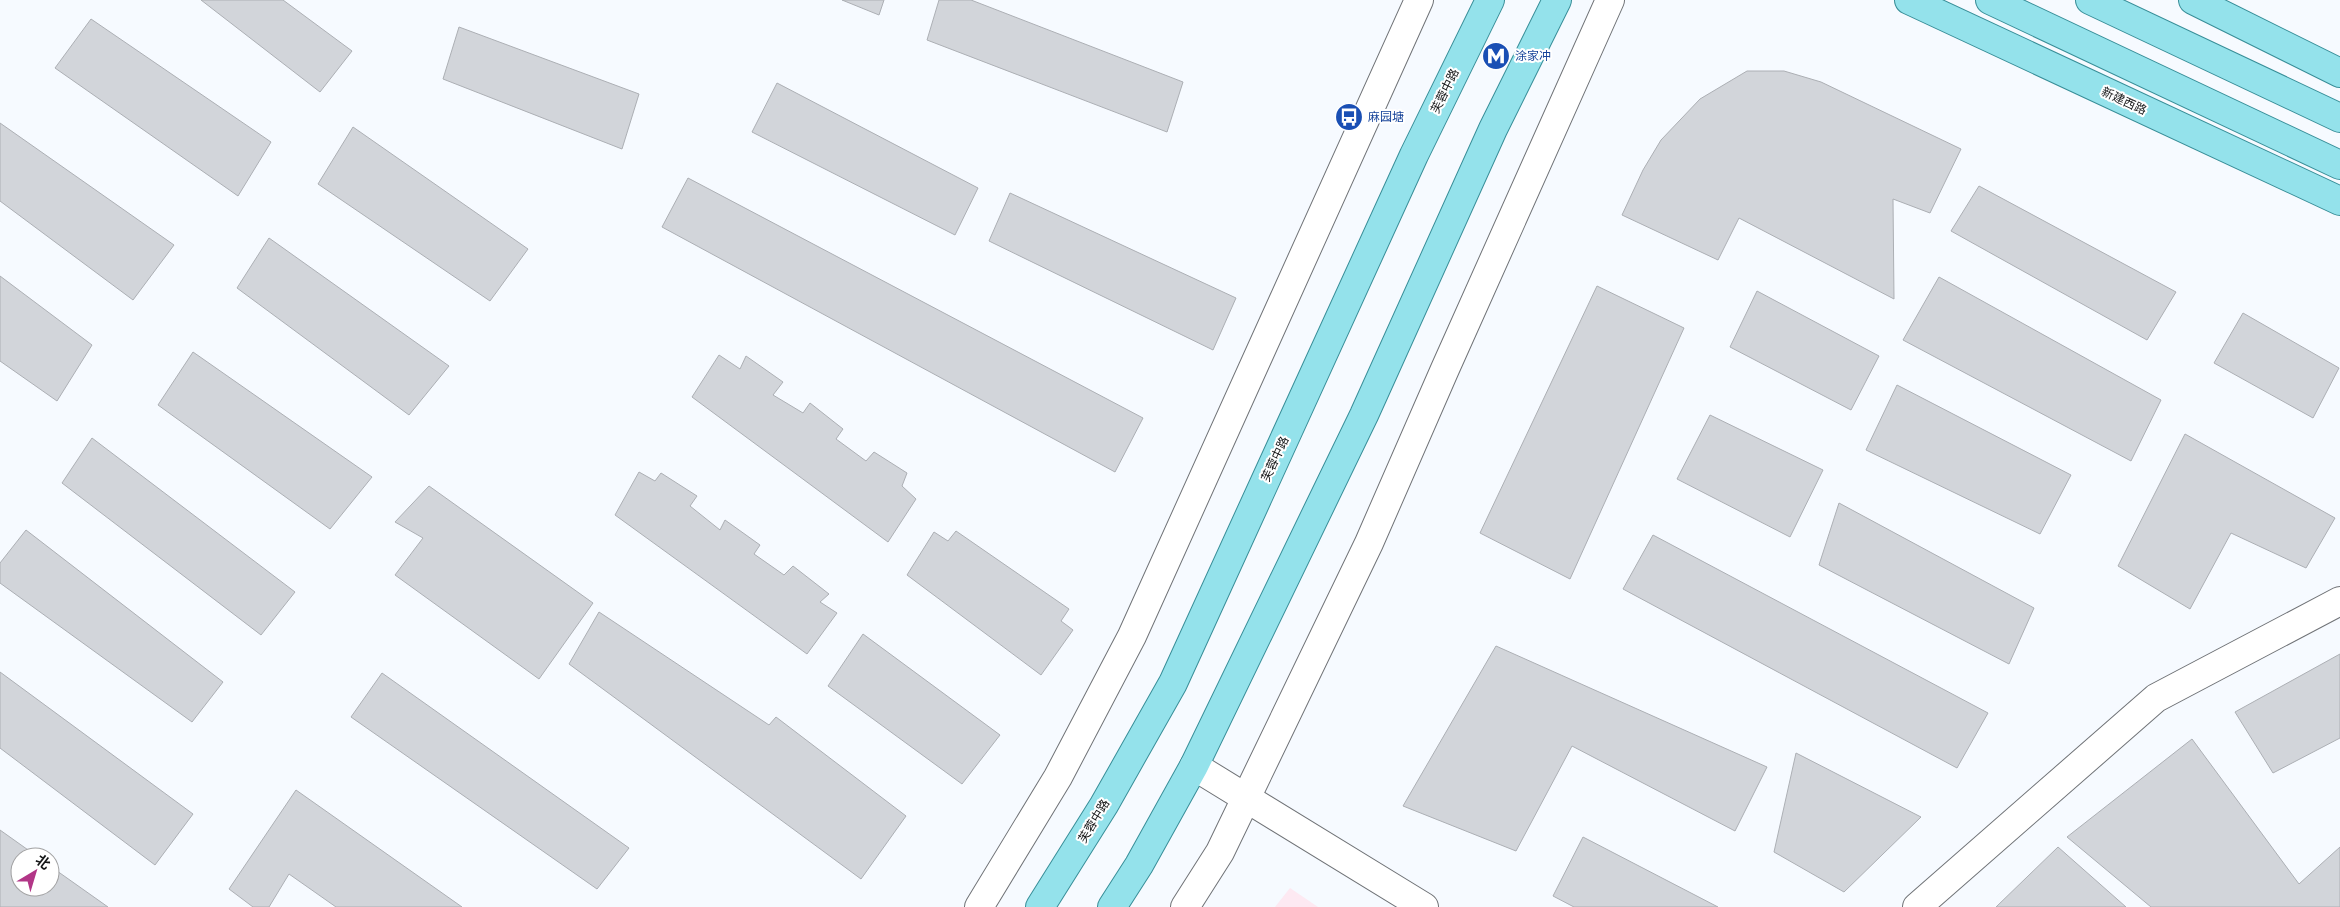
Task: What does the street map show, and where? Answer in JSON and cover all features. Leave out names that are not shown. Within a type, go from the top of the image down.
[{"type":"main road","name":"芙蓉中路","points":[[1040,907],[1104,805],[1173,683],[1409,164],[1490,0]]},
{"type":"main road","points":[[1112,907],[1139,864],[1194,766],[1364,415],[1493,129],[1557,0]]},
{"type":"main road","name":"新建西路","points":[[1909,0],[2340,201]]},
{"type":"main road","points":[[1990,0],[2340,165]]},
{"type":"main road","points":[[2090,0],[2340,118]]},
{"type":"main road","points":[[2193,0],[2340,73]]},
{"type":"street","points":[[979,907],[1058,777],[1132,636],[1419,0]]},
{"type":"street","points":[[1185,907],[1220,852],[1369,543],[1444,369],[1610,0]]},
{"type":"street","points":[[1917,907],[2156,698],[2340,601]]},
{"type":"street","points":[[1194,766],[1424,907]]},
{"type":"shaded area","points":[[1290,888],[1318,907],[1275,907]]},
{"type":"building","points":[[201,0],[283,0],[352,51],[320,92]]},
{"type":"building","points":[[842,0],[884,0],[879,15]]},
{"type":"building","points":[[939,0],[971,0],[1183,82],[1167,132],[927,40]]},
{"type":"building","points":[[91,19],[271,142],[238,196],[55,68]]},
{"type":"building","points":[[459,27],[639,94],[622,149],[443,79]]},
{"type":"building","points":[[1747,71],[1784,71],[1821,82],[1961,149],[1930,213],[1893,199],[1894,299],[1739,218],[1718,260],[1622,215],[1643,170],[1661,140],[1700,99]]},
{"type":"building","points":[[777,83],[978,188],[955,235],[752,132]]},
{"type":"building","points":[[0,123],[174,245],[133,300],[0,201]]},
{"type":"building","points":[[353,127],[528,249],[490,301],[318,184]]},
{"type":"building","points":[[688,178],[1143,418],[1115,472],[662,227]]},
{"type":"building","points":[[1979,186],[2176,292],[2147,340],[1951,231]]},
{"type":"building","points":[[1010,193],[1236,298],[1213,350],[989,241]]},
{"type":"building","points":[[269,238],[449,366],[409,415],[237,288]]},
{"type":"building","points":[[0,276],[92,345],[57,401],[0,361]]},
{"type":"building","points":[[1939,277],[2161,400],[2131,461],[1903,340]]},
{"type":"building","points":[[1597,286],[1684,328],[1570,579],[1480,533]]},
{"type":"building","points":[[1757,291],[1879,356],[1851,410],[1730,347]]},
{"type":"building","points":[[2243,313],[2339,368],[2313,418],[2214,363]]},
{"type":"building","points":[[193,352],[372,477],[330,529],[158,405]]},
{"type":"building","points":[[719,355],[740,369],[746,356],[783,382],[773,395],[803,413],[810,403],[843,429],[836,439],[866,461],[874,452],[907,473],[902,486],[916,499],[888,542],[692,397]]},
{"type":"building","points":[[1897,385],[2071,475],[2040,534],[1866,450]]},
{"type":"building","points":[[1710,415],[1823,470],[1790,537],[1677,479]]},
{"type":"building","points":[[2185,434],[2335,518],[2306,568],[2231,533],[2190,609],[2118,566]]},
{"type":"building","points":[[92,438],[295,592],[261,635],[62,483]]},
{"type":"building","points":[[639,472],[655,481],[661,473],[697,496],[690,506],[720,530],[725,520],[760,545],[754,554],[784,575],[793,566],[829,594],[820,602],[837,613],[807,654],[615,515]]},
{"type":"building","points":[[429,486],[593,603],[539,679],[395,575],[423,538],[395,522]]},
{"type":"building","points":[[1839,503],[2034,608],[2009,664],[1819,565]]},
{"type":"building","points":[[26,530],[223,682],[192,722],[0,583],[0,563]]},
{"type":"building","points":[[956,531],[1069,609],[1061,621],[1073,630],[1041,675],[907,575],[934,532],[948,541]]},
{"type":"building","points":[[1653,535],[1988,713],[1957,768],[1623,589]]},
{"type":"building","points":[[599,612],[769,725],[776,717],[906,816],[861,879],[569,664]]},
{"type":"building","points":[[863,634],[1000,735],[962,784],[828,686]]},
{"type":"building","points":[[1496,646],[1767,767],[1735,831],[1572,746],[1516,851],[1403,806]]},
{"type":"building","points":[[2340,654],[2340,738],[2273,773],[2235,712]]},
{"type":"building","points":[[0,672],[193,814],[155,865],[0,748]]},
{"type":"building","points":[[382,673],[629,848],[597,889],[351,717]]},
{"type":"building","points":[[2192,739],[2299,884],[2340,847],[2340,907],[2151,907],[2067,837]]},
{"type":"building","points":[[1796,753],[1921,817],[1844,892],[1774,852]]},
{"type":"building","points":[[296,790],[462,907],[336,907],[289,874],[269,907],[253,907],[229,889]]},
{"type":"building","points":[[0,830],[24,847],[10,847],[10,897],[60,897],[60,873],[108,907],[0,907]]},
{"type":"building","points":[[1583,837],[1718,907],[1574,907],[1553,896]]},
{"type":"building","points":[[2058,847],[2126,907],[1996,907]]},
{"type":"place","name":"涂家冲","points":[[1496,56]]},
{"type":"place","name":"麻园塘","points":[[1349,117]]}]
